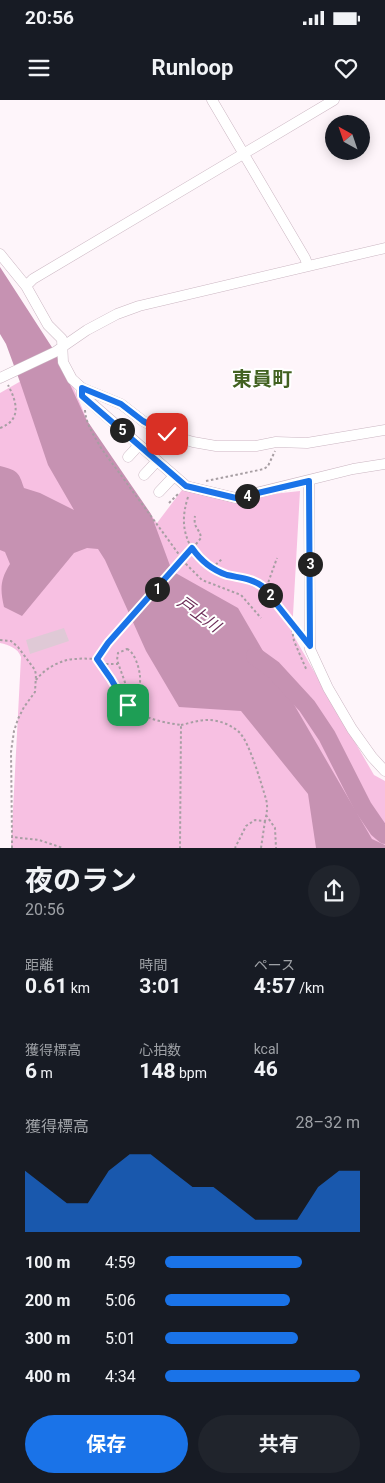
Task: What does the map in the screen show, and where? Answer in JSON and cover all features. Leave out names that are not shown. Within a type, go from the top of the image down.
[{"type":"street","points":[[212,100],[308,266]]},
{"type":"street","points":[[26,286],[33,279],[334,100]]},
{"type":"street","points":[[4,376],[59,350],[87,330],[117,314],[139,306],[385,248]]},
{"type":"street","points":[[0,254],[26,286],[48,325],[62,339],[59,350],[63,362],[82,392],[138,445],[186,486],[236,498],[353,469],[385,464]]},
{"type":"street","points":[[82,392],[121,404],[143,421],[167,434],[193,442],[216,446],[256,446],[276,442],[306,442],[385,430]]},
{"type":"street","points":[[128,457],[138,445]]},
{"type":"street","points":[[144,475],[157,461]]},
{"type":"street","points":[[160,492],[174,476]]},
{"type":"street","points":[[309,481],[310,649],[328,688],[352,729],[372,757],[385,771]]},
{"type":"path","points":[[0,428],[12,421],[16,410],[14,395],[4,376]]},
{"type":"path","points":[[82,392],[86,419],[98,442],[186,564],[202,580],[242,595],[261,618]]},
{"type":"path","points":[[169,503],[182,490]]},
{"type":"path","points":[[97,659],[108,643],[201,538],[194,526],[195,516]]},
{"type":"path","points":[[192,548],[212,568],[228,575],[251,579],[262,586],[310,646]]},
{"type":"path","points":[[268,592],[270,577],[277,558]]},
{"type":"path","points":[[212,568],[222,559]]},
{"type":"path","points":[[291,624],[294,641],[307,671]]},
{"type":"path","points":[[0,640],[11,641],[24,654],[35,670],[36,675],[35,692],[18,719],[12,743],[12,848]]},
{"type":"path","points":[[127,649],[132,652],[141,679],[141,684],[137,689],[126,688],[118,664],[116,657],[118,653],[127,649]]},
{"type":"path","points":[[97,659],[122,698],[142,715],[161,722],[181,725],[204,720],[216,720],[234,728],[240,733],[247,744],[268,805],[260,848]]},
{"type":"path","points":[[35,681],[44,672],[66,660],[97,659]]},
{"type":"path","points":[[101,664],[118,664]]},
{"type":"path","points":[[180,848],[181,725]]},
{"type":"path","points":[[266,815],[275,828],[276,848]]},
{"type":"path","points":[[235,848],[250,822],[254,820],[265,821]]},
{"type":"path","points":[[12,837],[39,840],[62,848]]},
{"type":"shaded area","points":[[63,362],[94,437],[157,523],[182,490],[236,498],[300,491],[292,633],[374,775],[385,781],[385,848],[11,848],[21,657],[15,649],[0,643],[0,393],[28,377]]},
{"type":"water","points":[[0,267],[55,352],[86,419],[151,514],[172,571],[238,608],[372,839],[385,845],[385,848],[316,848],[308,794],[241,711],[179,707],[146,651],[105,560],[98,549],[87,548],[74,553],[22,616],[4,607],[2,585],[4,575],[10,564],[5,552],[0,550],[0,466],[16,472],[21,478],[24,488],[40,493],[74,510],[48,465],[20,382],[6,344],[0,334]]},
{"type":"building","points":[[64,628],[69,641],[30,654],[26,640]]},
{"type":"waterway","name":"戸上川","points":[[255,656],[273,669],[307,706],[327,736],[363,807],[378,829],[385,835]]},
{"type":"district","name":"東員町","points":[[262,379]]},
{"type":"route","points":[[128,705],[97,659],[108,643],[192,548],[206,564],[219,572],[251,579],[262,586],[310,646],[309,481],[236,498],[186,486],[82,396],[82,388],[121,404],[143,421],[167,434]]}]
